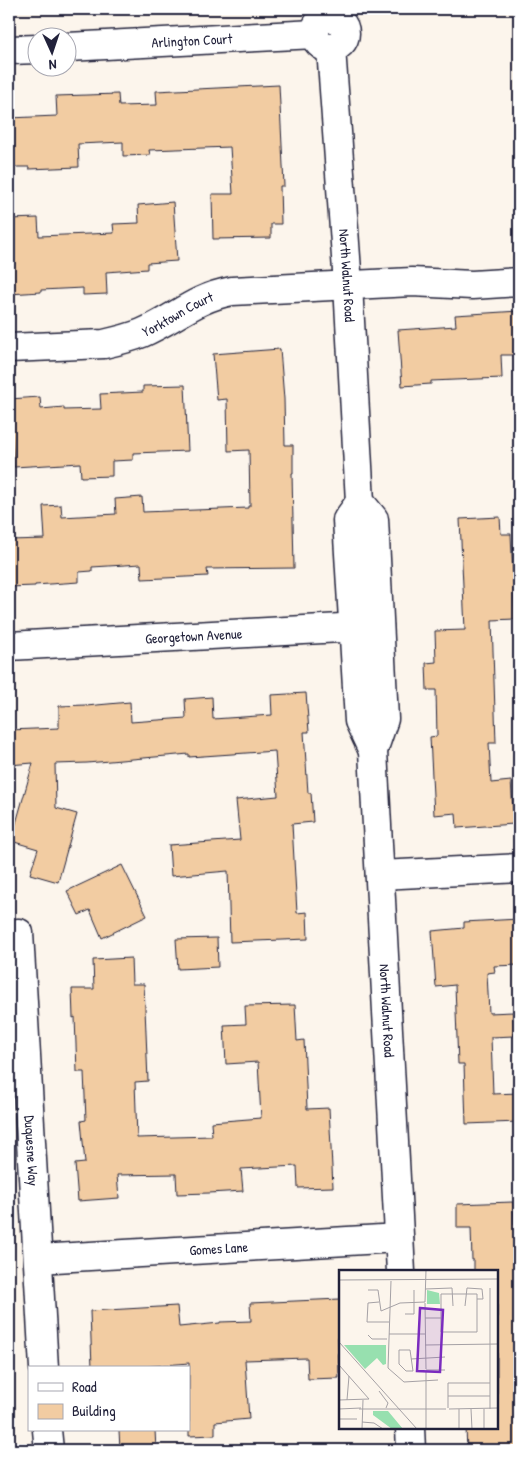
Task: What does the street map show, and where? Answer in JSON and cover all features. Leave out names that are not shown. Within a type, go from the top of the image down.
[{"type":"street","name":"Arlington Court","points":[[78,46],[326,27]]},
{"type":"street","name":"North Walnut Road","points":[[326,27],[348,285],[360,502],[374,519],[366,627],[384,718],[373,751],[401,1270]]},
{"type":"street","points":[[9,50],[28,49]]},
{"type":"street","name":"Yorktown Court","points":[[9,348],[104,344],[117,341],[142,333],[207,297],[232,291],[412,282],[472,284],[519,282]]},
{"type":"street","name":"Georgetown Avenue","points":[[9,646],[366,627]]},
{"type":"street","points":[[380,874],[519,868]]},
{"type":"street","name":"Duquesne Way","points":[[14,934],[38,1258],[44,1366]]},
{"type":"street","name":"Gomes Lane","points":[[38,1258],[399,1238]]},
{"type":"street","points":[[410,1429],[411,1450]]},
{"type":"street","points":[[48,1432],[48,1450]]},
{"type":"building","points":[[279,85],[284,186],[280,186],[281,224],[271,224],[271,238],[213,239],[212,194],[233,194],[230,147],[149,150],[150,155],[123,156],[123,142],[78,144],[79,167],[29,169],[29,167],[9,167],[9,118],[57,116],[56,96],[118,94],[119,106],[157,105],[156,91]]},
{"type":"building","points":[[173,202],[177,261],[147,263],[147,269],[106,272],[107,294],[83,295],[83,288],[9,294],[9,219],[38,218],[39,236],[114,233],[113,224],[139,223],[138,205]]},
{"type":"building","points":[[519,311],[519,355],[501,355],[502,378],[431,381],[431,384],[402,386],[398,330],[456,326],[455,315]]},
{"type":"building","points":[[280,349],[285,445],[293,445],[294,568],[207,569],[208,576],[142,579],[141,564],[92,567],[92,571],[79,572],[79,582],[9,587],[9,540],[45,539],[43,506],[61,505],[62,517],[116,514],[115,499],[142,497],[143,512],[248,508],[250,506],[249,450],[228,451],[227,399],[217,400],[213,354]]},
{"type":"building","points":[[185,385],[188,451],[133,453],[133,460],[112,461],[112,476],[81,477],[80,463],[14,467],[11,427],[9,428],[9,399],[40,397],[41,409],[64,407],[64,410],[101,409],[100,394],[143,392],[143,386]]},
{"type":"building","points":[[500,517],[501,534],[511,534],[515,619],[492,620],[496,743],[489,743],[491,783],[511,781],[514,824],[457,828],[456,813],[434,815],[430,737],[437,736],[436,690],[427,690],[426,663],[436,662],[435,631],[465,630],[460,519]]},
{"type":"building","points":[[306,693],[309,732],[304,732],[308,793],[311,793],[313,822],[292,824],[297,913],[307,912],[308,939],[230,942],[228,871],[171,876],[169,845],[240,840],[236,800],[278,796],[275,751],[189,757],[189,754],[55,764],[56,808],[77,814],[58,882],[30,874],[38,849],[11,841],[33,763],[9,765],[9,730],[59,728],[59,706],[86,706],[130,702],[131,722],[186,718],[185,699],[212,697],[213,719],[272,715],[271,695]]},
{"type":"building","points":[[122,865],[147,916],[102,938],[90,910],[79,915],[67,891]]},
{"type":"building","points":[[519,919],[519,965],[494,966],[495,972],[487,973],[489,1013],[513,1012],[514,1036],[491,1037],[493,1094],[519,1093],[519,1122],[466,1124],[464,1064],[458,1064],[455,985],[436,987],[432,931],[464,928],[464,922]]},
{"type":"building","points":[[217,938],[218,967],[178,969],[176,939]]},
{"type":"building","points":[[131,958],[132,984],[144,984],[148,1081],[135,1082],[137,1138],[212,1136],[211,1122],[261,1118],[258,1062],[226,1064],[224,1025],[246,1024],[245,1006],[295,1005],[297,1041],[304,1040],[307,1109],[329,1108],[333,1187],[298,1188],[297,1166],[241,1169],[243,1191],[209,1193],[177,1194],[176,1174],[117,1175],[119,1198],[78,1201],[75,1164],[85,1163],[81,1121],[86,1120],[84,1072],[77,1072],[72,989],[94,989],[93,960]]},
{"type":"building","points":[[513,1202],[514,1224],[519,1224],[519,1450],[467,1450],[466,1429],[498,1429],[498,1270],[474,1270],[471,1228],[457,1228],[457,1204]]},
{"type":"building","points":[[339,1299],[339,1378],[308,1379],[307,1358],[245,1360],[249,1419],[215,1422],[215,1435],[189,1436],[189,1363],[154,1366],[92,1366],[90,1311],[177,1306],[179,1327],[220,1322],[251,1321],[250,1303]]},
{"type":"building","points":[[119,1432],[155,1432],[156,1450],[120,1450]]}]
